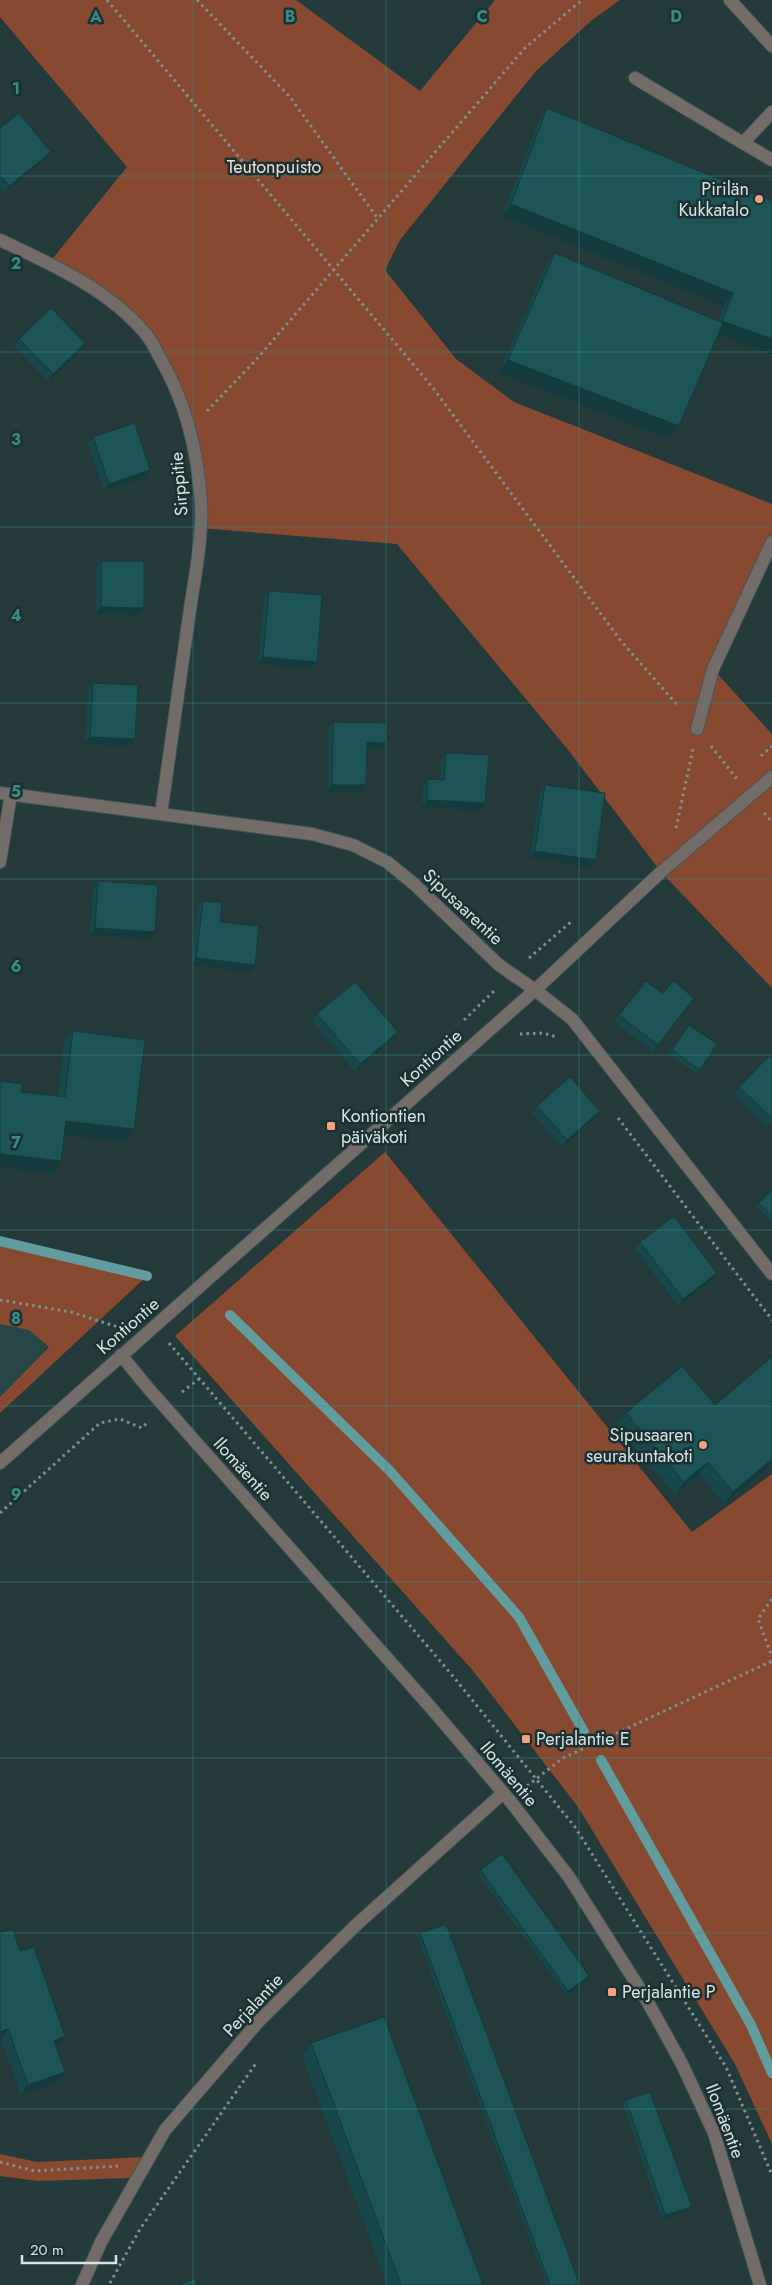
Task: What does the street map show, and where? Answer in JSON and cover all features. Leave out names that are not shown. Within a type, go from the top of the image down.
[{"type":"street","points":[[730,0],[772,46]]},
{"type":"street","points":[[635,78],[772,160]]},
{"type":"street","points":[[743,143],[772,112]]},
{"type":"street","name":"Sirppitie","points":[[0,240],[49,263],[86,284],[120,309],[146,334],[165,366],[182,404],[190,432],[201,504],[197,556],[161,814]]},
{"type":"street","points":[[697,729],[713,669],[772,542]]},
{"type":"street","name":"Kontiontie","points":[[0,1463],[535,990],[662,872],[772,776]]},
{"type":"street","points":[[0,862],[6,793]]},
{"type":"street","name":"Sipusaarentie","points":[[6,793],[312,834],[353,845],[387,862],[413,883],[499,965],[535,990],[572,1020],[772,1274]]},
{"type":"street","name":"Ilomäentie","points":[[121,1355],[432,1710],[507,1798],[569,1877],[645,1997],[682,2064],[714,2133],[760,2285]]},
{"type":"street","name":"Perjalantie","points":[[82,2285],[101,2242],[165,2130],[259,2021],[355,1926],[507,1798]]},
{"type":"path","points":[[107,0],[433,388],[621,641],[697,729],[772,822]]},
{"type":"path","points":[[197,0],[290,97],[378,219]]},
{"type":"path","points":[[190,432],[209,408],[255,361],[525,48],[582,0]]},
{"type":"path","points":[[676,832],[697,729]]},
{"type":"path","points":[[488,998],[521,1035],[543,1033],[560,1038]]},
{"type":"path","points":[[617,1117],[772,1320]]},
{"type":"path","points":[[0,1300],[70,1312],[121,1328]]},
{"type":"path","points":[[0,1513],[100,1423],[120,1419],[142,1428],[199,1379]]},
{"type":"path","points":[[772,1599],[758,1619],[772,1657]]},
{"type":"path","points":[[507,1798],[563,1758],[772,1661]]},
{"type":"path","points":[[109,2285],[140,2229],[257,2060]]},
{"type":"path","points":[[0,2162],[36,2171],[147,2164]]},
{"type":"shaded area","points":[[0,1323],[29,1330],[48,1347],[0,1397]]},
{"type":"green space","name":"Teutonpuisto","points":[[0,0],[296,0],[420,91],[495,0],[620,0],[592,20],[536,71],[400,240],[385,270],[456,359],[514,402],[772,504],[772,542],[713,669],[772,734],[772,988],[661,872],[569,751],[397,544],[199,528],[194,447],[146,333],[49,263],[127,167],[0,17]]},
{"type":"green space","points":[[385,1152],[692,1532],[772,1474],[772,2144],[735,2064],[578,1807],[474,1672],[175,1336]]},
{"type":"green space","points":[[0,1241],[147,1276],[0,1413],[0,1397],[49,1347],[29,1330],[0,1324]]},
{"type":"green space","points":[[0,2154],[37,2162],[145,2157],[132,2178],[38,2181],[0,2176]]},
{"type":"building","points":[[547,108],[772,201],[772,339],[722,321],[733,293],[511,204]]},
{"type":"building","points":[[19,113],[51,152],[9,186],[0,175],[0,128]]},
{"type":"building","points":[[555,253],[723,323],[679,426],[508,360]]},
{"type":"building","points":[[51,308],[85,343],[53,374],[19,339]]},
{"type":"building","points":[[135,423],[150,470],[109,484],[93,437]]},
{"type":"building","points":[[101,561],[144,561],[144,608],[101,607]]},
{"type":"building","points":[[269,591],[322,595],[317,662],[263,657]]},
{"type":"building","points":[[93,683],[138,685],[135,739],[90,737]]},
{"type":"building","points":[[333,722],[386,723],[386,743],[367,742],[366,785],[332,785]]},
{"type":"building","points":[[446,753],[489,755],[485,803],[427,800],[428,779],[444,780]]},
{"type":"building","points":[[545,785],[605,793],[596,860],[535,851]]},
{"type":"building","points":[[98,881],[158,885],[155,932],[95,928]]},
{"type":"building","points":[[203,901],[222,903],[220,922],[259,926],[255,965],[196,958]]},
{"type":"building","points":[[646,981],[663,994],[673,981],[694,998],[658,1045],[619,1015]]},
{"type":"building","points":[[355,982],[398,1032],[360,1064],[317,1014]]},
{"type":"building","points":[[689,1025],[717,1044],[700,1070],[672,1050]]},
{"type":"building","points":[[73,1031],[145,1040],[134,1129],[66,1121],[61,1161],[0,1154],[0,1081],[22,1084],[21,1092],[65,1097]]},
{"type":"building","points":[[769,1056],[772,1059],[772,1119],[739,1087]]},
{"type":"building","points":[[570,1077],[600,1111],[567,1140],[537,1106]]},
{"type":"building","points":[[772,1190],[772,1216],[759,1203]]},
{"type":"building","points":[[674,1216],[717,1273],[683,1299],[640,1242]]},
{"type":"building","name":"Sipusaaren seurakuntakoti","points":[[772,1357],[772,1459],[733,1492],[708,1462],[684,1482],[626,1413],[682,1366],[715,1405]]},
{"type":"building","points":[[502,1854],[589,1976],[568,1991],[480,1870]]},
{"type":"building","points":[[446,1924],[579,2283],[574,2285],[550,2285],[420,1933]]},
{"type":"building","points":[[13,1929],[20,1951],[34,1947],[65,2036],[54,2041],[65,2072],[28,2085],[8,2029],[0,2032],[0,1933]]},
{"type":"building","points":[[384,2017],[483,2285],[401,2285],[311,2043]]},
{"type":"building","points":[[650,2092],[692,2207],[665,2215],[626,2100]]},
{"type":"building","points":[[195,2279],[197,2285],[177,2285]]},
{"type":"waterway","points":[[0,1241],[147,1276]]},
{"type":"waterway","points":[[230,1315],[390,1471],[519,1617],[584,1732]]},
{"type":"waterway","points":[[601,1760],[751,2025],[772,2073]]},
{"type":"place","name":"Pirilän Kukkatalo","points":[[759,199]]},
{"type":"place","name":"Kontiontien päiväkoti","points":[[331,1126]]},
{"type":"place","name":"Sipusaaren seurakuntakoti","points":[[703,1445]]},
{"type":"place","name":"Perjalantie E","points":[[526,1739]]},
{"type":"place","name":"Perjalantie P","points":[[612,1992]]}]
